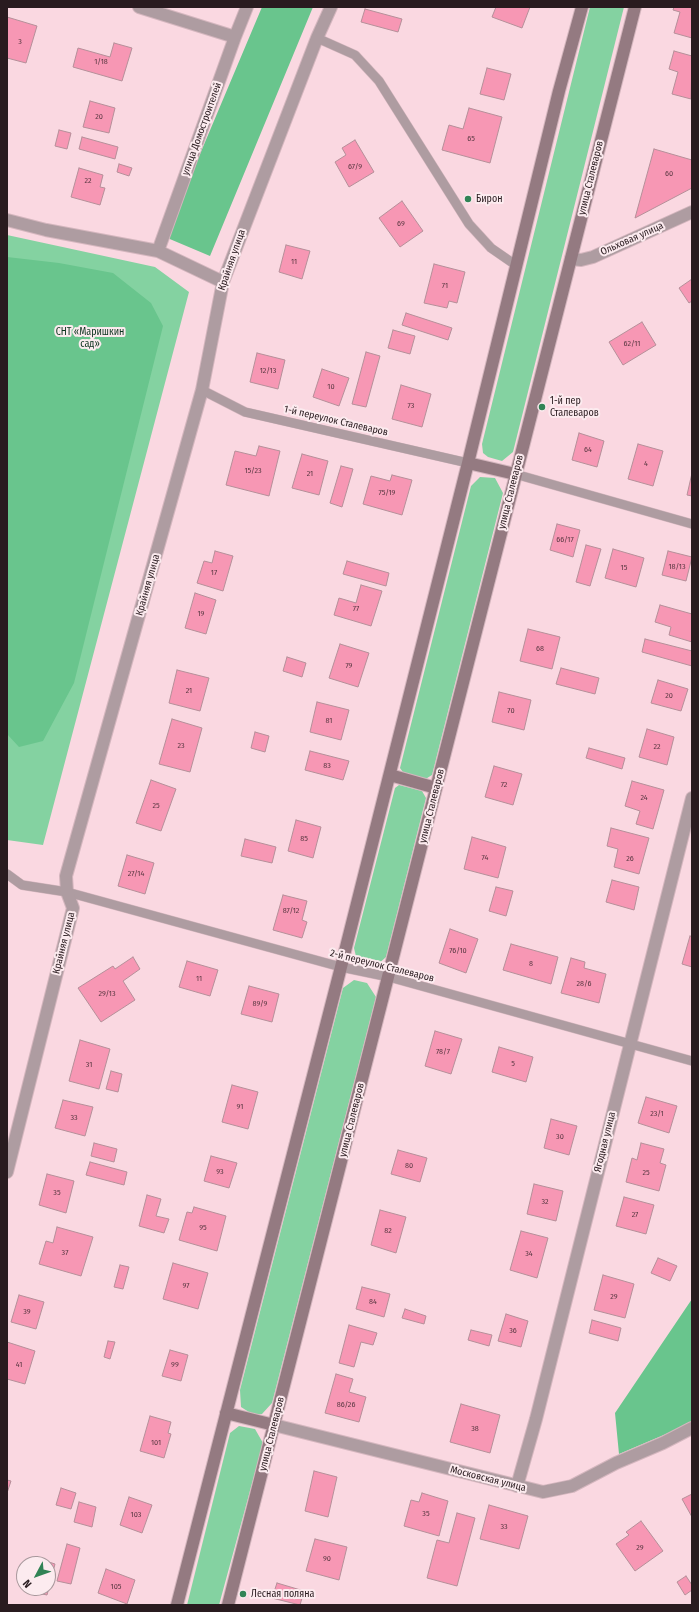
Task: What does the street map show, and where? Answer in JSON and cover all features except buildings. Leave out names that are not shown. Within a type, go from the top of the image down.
[{"type":"main road","points":[[177,1605],[390,776],[518,266],[557,99],[582,7]]},
{"type":"main road","name":"улица Сталеваров","points":[[228,1605],[635,7]]},
{"type":"main road","points":[[468,463],[515,474]]},
{"type":"main road","points":[[390,776],[436,788]]},
{"type":"main road","points":[[226,1413],[274,1426]]},
{"type":"street","points":[[139,7],[235,37]]},
{"type":"street","name":"улица Домостроителей","points":[[158,251],[247,7]]},
{"type":"street","name":"Крайняя улица","points":[[7,1172],[73,908],[67,892],[66,876],[202,390],[223,282],[317,38],[331,7]]},
{"type":"street","name":"Ольховая улица","points":[[571,259],[582,260],[593,257],[692,212]]},
{"type":"street","points":[[7,220],[46,230],[158,251],[223,282]]},
{"type":"street","name":"Ягодная улица","points":[[517,1486],[536,1419],[692,798]]},
{"type":"street","name":"Московская улица","points":[[274,1426],[543,1492],[572,1486],[616,1463],[663,1443],[692,1428]]},
{"type":"lane","points":[[317,38],[355,55],[379,81],[469,224],[491,248],[518,266]]},
{"type":"lane","name":"1-й переулок Сталеваров","points":[[202,390],[245,412],[468,463]]},
{"type":"lane","points":[[515,474],[692,524]]},
{"type":"lane","name":"2-й переулок Сталеваров","points":[[7,874],[22,885],[67,892],[341,967],[389,977],[692,1061]]},
{"type":"green space","points":[[262,7],[313,7],[210,256],[165,237]]},
{"type":"green space","points":[[590,7],[624,7],[513,452],[502,461],[488,457],[483,453],[482,444]]},
{"type":"green space","name":"СНТ «Маришкин сад»","points":[[7,235],[155,267],[189,292],[43,845],[7,840]]},
{"type":"green space","name":"СНТ «Маришкин сад»","points":[[7,257],[59,263],[113,273],[151,303],[163,326],[74,683],[43,741],[19,747],[7,734]]},
{"type":"green space","points":[[480,477],[495,478],[503,493],[432,775],[424,780],[405,775],[400,768],[471,486]]},
{"type":"green space","points":[[399,785],[422,791],[426,798],[386,957],[374,968],[358,965],[354,948],[395,788]]},
{"type":"green space","points":[[354,980],[367,983],[376,997],[272,1403],[262,1414],[252,1414],[241,1407],[240,1390],[343,988]]},
{"type":"green space","points":[[692,1299],[692,1423],[619,1454],[615,1413]]},
{"type":"green space","points":[[239,1426],[255,1429],[263,1443],[219,1605],[187,1605],[230,1433]]},
{"type":"place","name":"Бирон","points":[[468,199]]},
{"type":"place","name":"1-й пер Сталеваров","points":[[542,407]]},
{"type":"place","name":"Лесная поляна","points":[[243,1594]]}]
